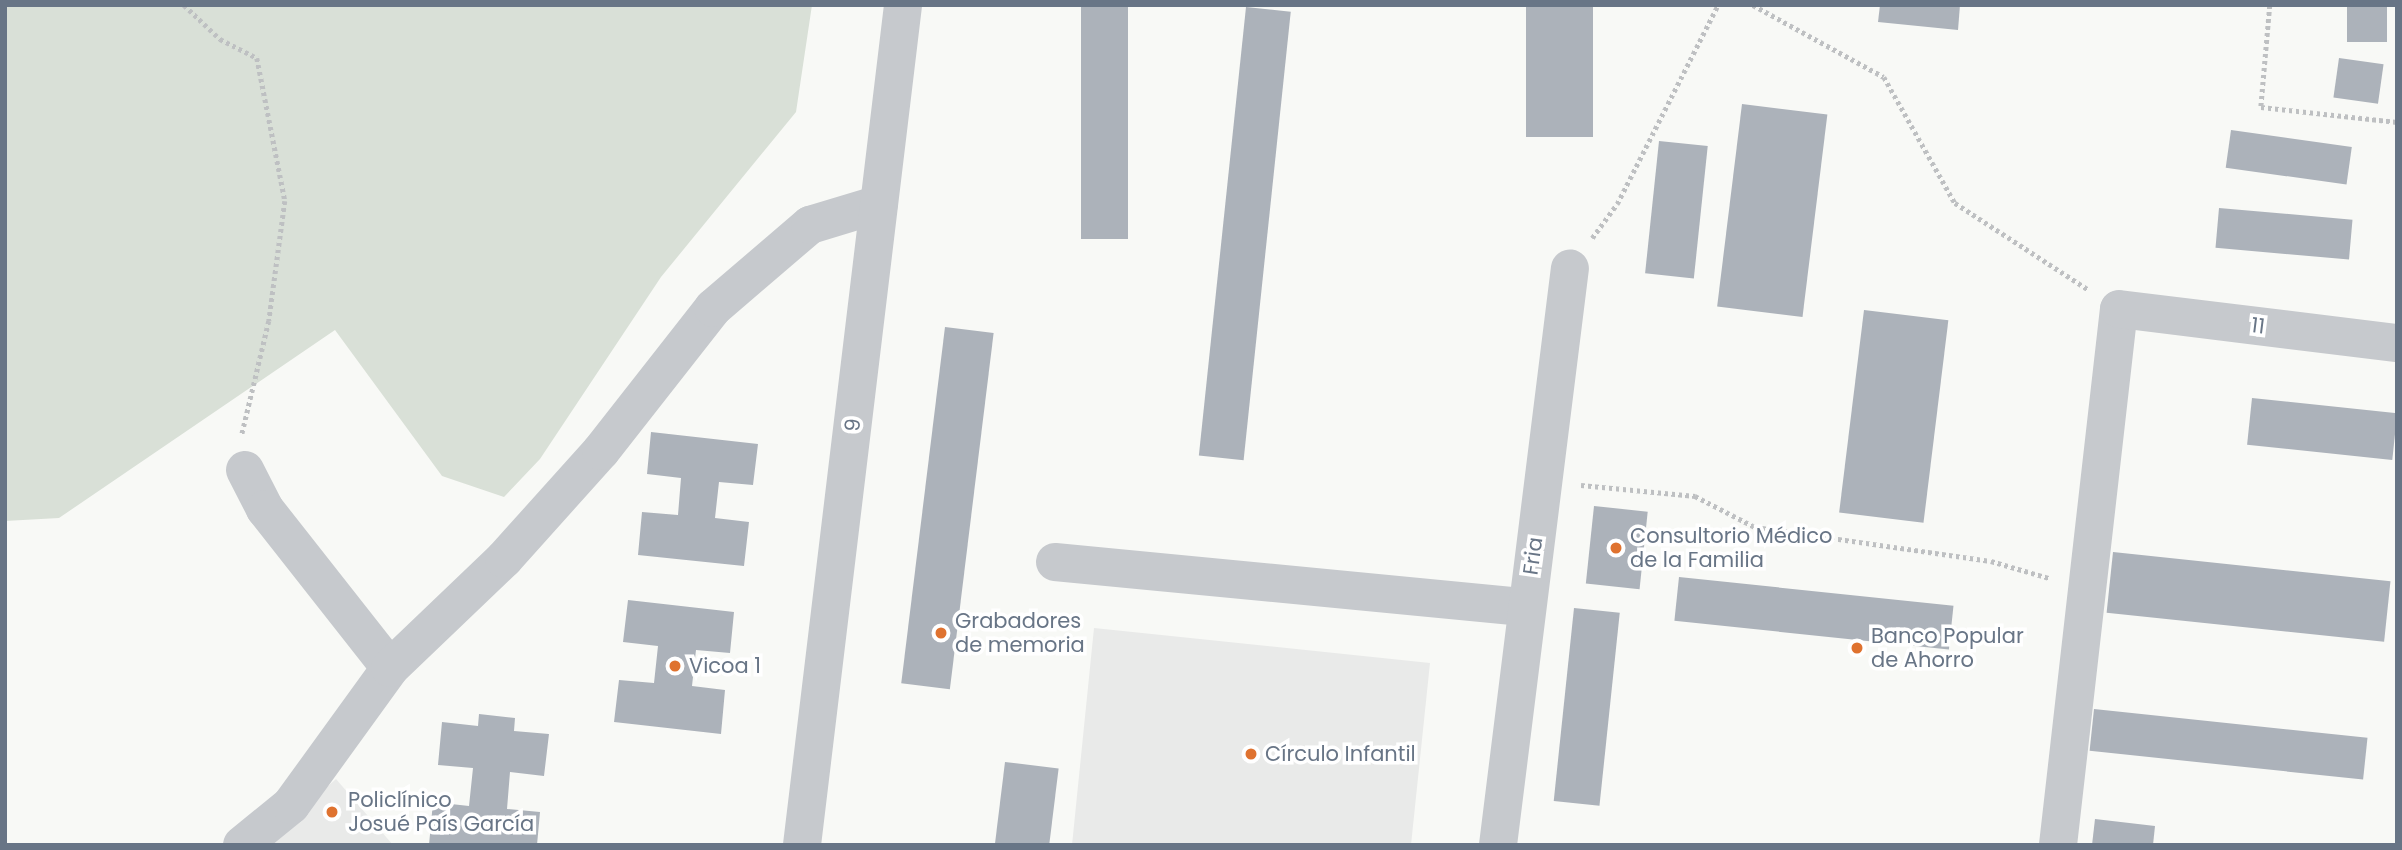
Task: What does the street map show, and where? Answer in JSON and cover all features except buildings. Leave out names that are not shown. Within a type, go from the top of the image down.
[{"type":"street","name":"9","points":[[802,845],[903,5]]},
{"type":"street","points":[[242,845],[291,805],[390,668],[531,530],[713,308],[810,225],[879,204]]},
{"type":"street","name":"Fria","points":[[1499,845],[1526,607],[1570,268]]},
{"type":"street","points":[[2058,845],[2119,309]]},
{"type":"street","name":"11","points":[[2119,309],[2397,343]]},
{"type":"street","points":[[245,470],[265,509],[390,668]]},
{"type":"street","points":[[1055,562],[1526,607]]},
{"type":"path","points":[[184,5],[220,39],[257,58],[285,201],[269,321],[242,434],[245,470]]},
{"type":"path","points":[[1570,268],[1617,204],[1718,5]]},
{"type":"path","points":[[1753,5],[1884,78],[1955,203],[2119,309]]},
{"type":"path","points":[[2270,5],[2260,107],[2397,122]]},
{"type":"path","points":[[1544,481],[1695,496],[1755,527],[1991,561],[2087,589]]},
{"type":"shaded area","points":[[5,5],[812,5],[796,112],[661,277],[540,459],[504,497],[442,476],[335,330],[59,518],[5,521]]},
{"type":"shaded area","name":"Círculo Infantil","points":[[1094,628],[1430,663],[1411,845],[1072,845]]},
{"type":"shaded area","name":"Policlínico Josué País García","points":[[336,779],[393,845],[261,845]]},
{"type":"place","name":"Consultorio Médico de la Familia","points":[[1616,548]]},
{"type":"place","name":"Grabadores de memoria","points":[[941,633]]},
{"type":"place","name":"Banco Popular de Ahorro","points":[[1857,648]]},
{"type":"place","name":"Vicoa 1","points":[[675,666]]},
{"type":"place","name":"Círculo Infantil","points":[[1251,754]]},
{"type":"place","name":"Policlínico Josué País García","points":[[332,812]]}]
